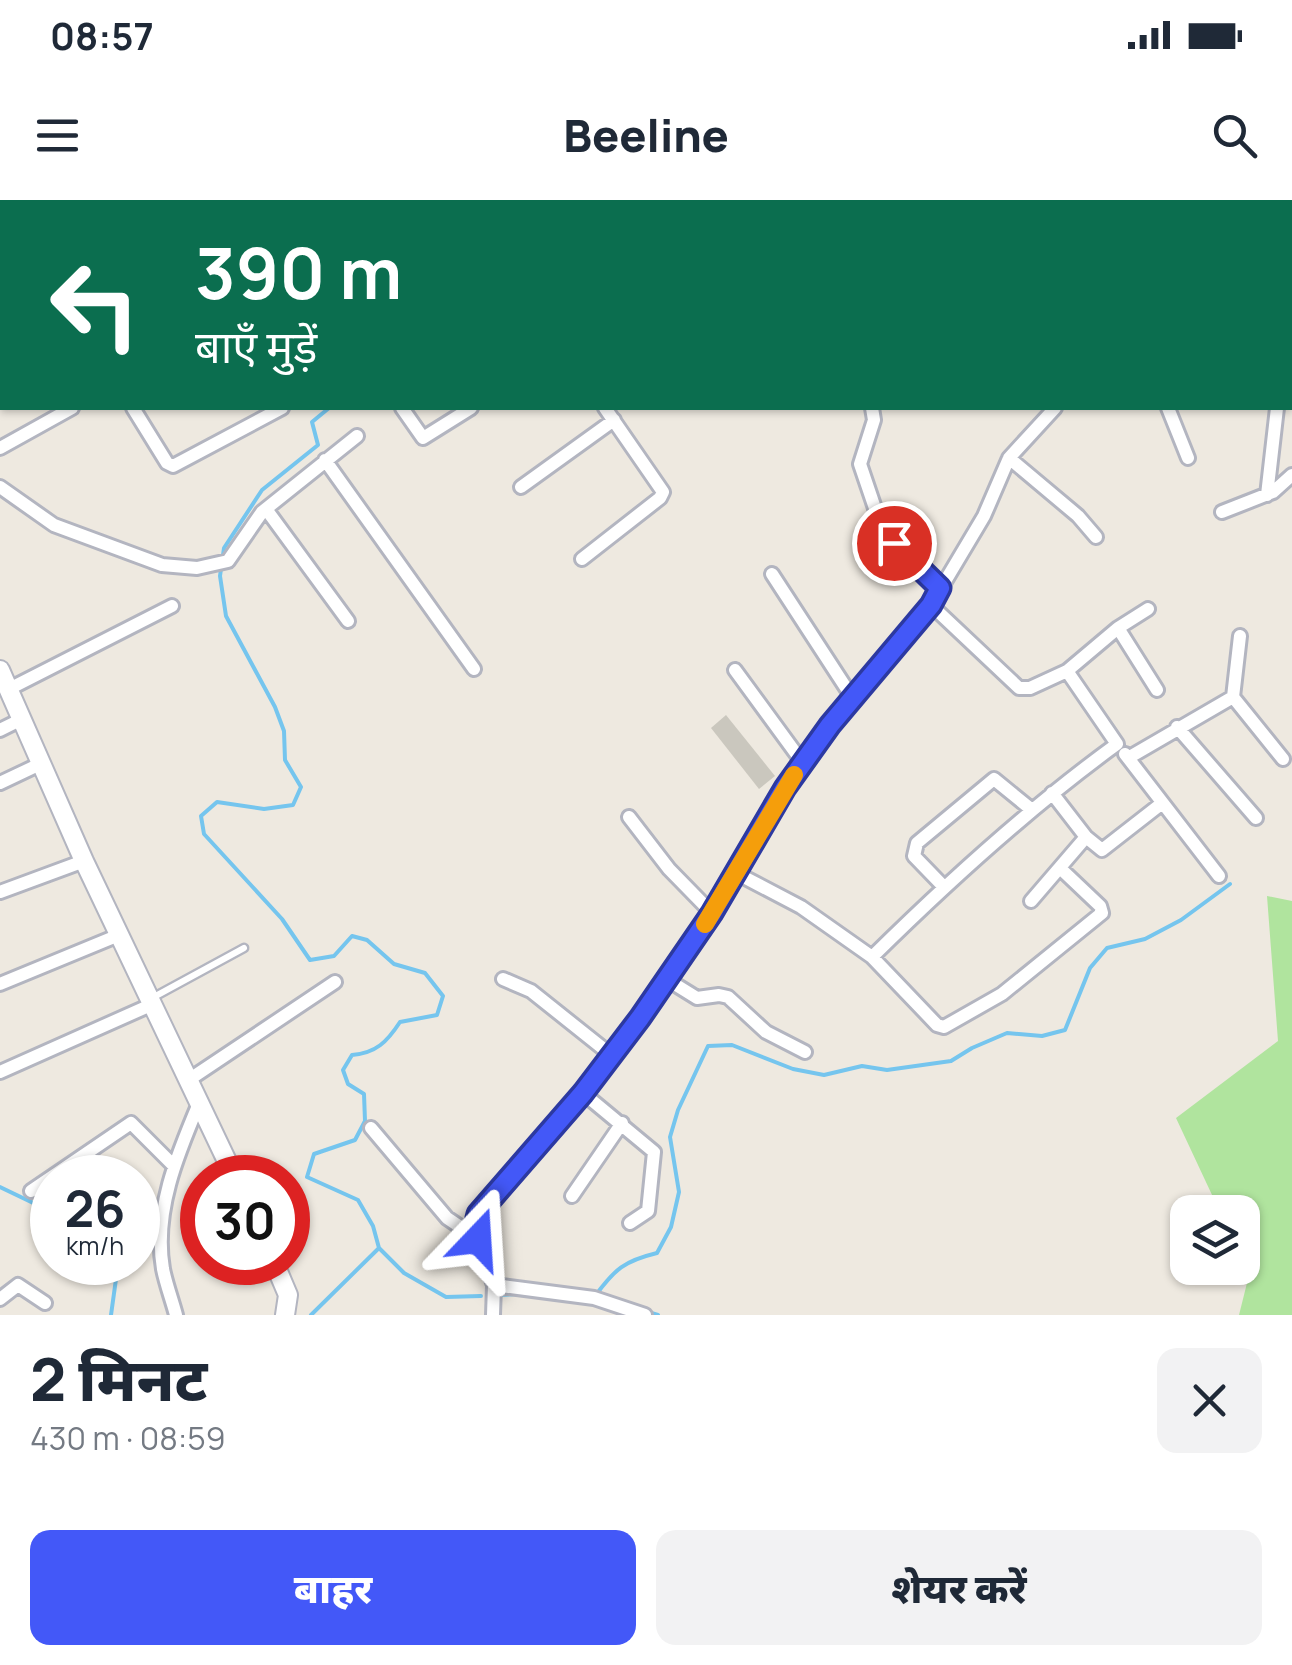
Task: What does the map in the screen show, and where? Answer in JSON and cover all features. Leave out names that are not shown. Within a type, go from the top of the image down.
[{"type":"main road","points":[[0,670],[84,861],[225,1155]]},
{"type":"main road","points":[[284,1285],[288,1295],[286,1315]]},
{"type":"street","points":[[0,448],[68,410]]},
{"type":"street","points":[[134,410],[167,464],[173,466],[278,410]]},
{"type":"street","points":[[404,410],[425,438],[468,410]]},
{"type":"street","points":[[582,558],[663,492],[606,410]]},
{"type":"street","points":[[872,410],[874,420],[860,464],[878,520],[894,543],[940,588]]},
{"type":"street","points":[[492,1315],[494,1286],[475,1226],[478,1214],[583,1093],[668,980],[803,762],[931,605],[984,516],[1009,458],[1053,410]]},
{"type":"street","points":[[1169,410],[1188,458]]},
{"type":"street","points":[[1267,495],[1277,410]]},
{"type":"street","points":[[521,487],[614,420]]},
{"type":"street","points":[[0,487],[54,525],[162,565],[218,565],[253,521],[357,436]]},
{"type":"street","points":[[1009,458],[1078,516],[1096,537]]},
{"type":"street","points":[[325,460],[474,669]]},
{"type":"street","points":[[1222,512],[1267,495],[1282,487],[1292,475]]},
{"type":"street","points":[[266,509],[348,621]]},
{"type":"street","points":[[772,574],[852,698]]},
{"type":"street","points":[[931,605],[1018,688],[1030,688],[1068,670],[1118,628],[1148,609]]},
{"type":"street","points":[[7,690],[172,606]]},
{"type":"street","points":[[1118,628],[1157,690]]},
{"type":"street","points":[[1240,636],[1233,697],[1284,759]]},
{"type":"street","points":[[735,670],[803,762]]},
{"type":"street","points":[[1068,670],[1117,744],[1219,876]]},
{"type":"street","points":[[1128,758],[1233,697]]},
{"type":"street","points":[[0,730],[20,720]]},
{"type":"street","points":[[1177,727],[1256,818]]},
{"type":"street","points":[[872,957],[1032,810],[1117,744]]},
{"type":"street","points":[[0,784],[40,764]]},
{"type":"street","points":[[944,888],[914,856],[917,843],[994,779],[1032,810]]},
{"type":"street","points":[[1052,793],[1086,837],[1104,850],[1161,804]]},
{"type":"street","points":[[629,816],[670,869],[712,913]]},
{"type":"street","points":[[1031,901],[1086,837]]},
{"type":"street","points":[[0,892],[84,861]]},
{"type":"street","points":[[736,874],[801,907],[872,957],[937,1025],[949,1026],[1002,994],[1102,913],[1100,906],[1061,870]]},
{"type":"street","points":[[0,984],[119,935]]},
{"type":"street","points":[[503,979],[531,992],[610,1054]]},
{"type":"street","points":[[668,980],[697,998],[728,997],[766,1032],[805,1052]]},
{"type":"street","points":[[190,1080],[335,982]]},
{"type":"street","points":[[0,1072],[152,1002]]},
{"type":"street","points":[[583,1093],[654,1154],[648,1211],[630,1222]]},
{"type":"street","points":[[176,1315],[162,1259],[165,1210],[174,1166],[200,1101]]},
{"type":"street","points":[[83,1155],[130,1123],[174,1166]]},
{"type":"street","points":[[572,1196],[622,1123]]},
{"type":"street","points":[[372,1128],[447,1218],[478,1239]]},
{"type":"street","points":[[0,1298],[18,1285],[45,1303]]},
{"type":"street","points":[[494,1286],[568,1293],[645,1315]]},
{"type":"lane","points":[[152,1002],[244,948]]},
{"type":"green space","points":[[1267,896],[1292,901],[1292,1315],[1239,1315],[1246,1285],[1260,1285],[1260,1195],[1212,1195],[1176,1118],[1278,1041]]},
{"type":"building","points":[[726,715],[775,776],[759,789],[711,728]]},
{"type":"waterway","points":[[327,410],[312,422],[318,445],[262,490],[224,548],[220,576],[226,616],[275,707],[284,731],[285,760],[301,787],[293,805],[264,809],[217,802],[201,816],[204,834],[282,919],[310,960],[334,956],[352,936],[367,940],[394,964],[425,973],[443,996],[437,1015],[400,1022],[380,1045],[352,1055],[343,1070],[348,1084],[364,1094],[365,1121],[355,1140],[314,1154],[307,1177],[358,1200],[373,1226],[379,1248],[404,1273],[446,1297],[481,1296]]},
{"type":"waterway","points":[[595,1296],[621,1267],[657,1253],[671,1227],[679,1192],[670,1137],[678,1110],[708,1046],[732,1045],[793,1069],[824,1075],[862,1066],[887,1070],[951,1061],[1007,1033],[1042,1036],[1065,1030],[1090,968],[1107,948],[1145,939],[1181,920],[1230,884]]},
{"type":"waterway","points":[[0,1187],[30,1201]]},
{"type":"waterway","points":[[311,1315],[379,1248]]},
{"type":"waterway","points":[[111,1315],[115,1285]]},
{"type":"waterway","points":[[497,1295],[518,1294]]},
{"type":"waterway","points":[[648,1312],[658,1315]]},
{"type":"slow traffic","points":[[705,924],[794,775]]},
{"type":"route","points":[[478,1239],[478,1214],[583,1093],[640,1018],[712,913],[785,788],[830,725],[931,605],[940,588],[894,543]]}]
